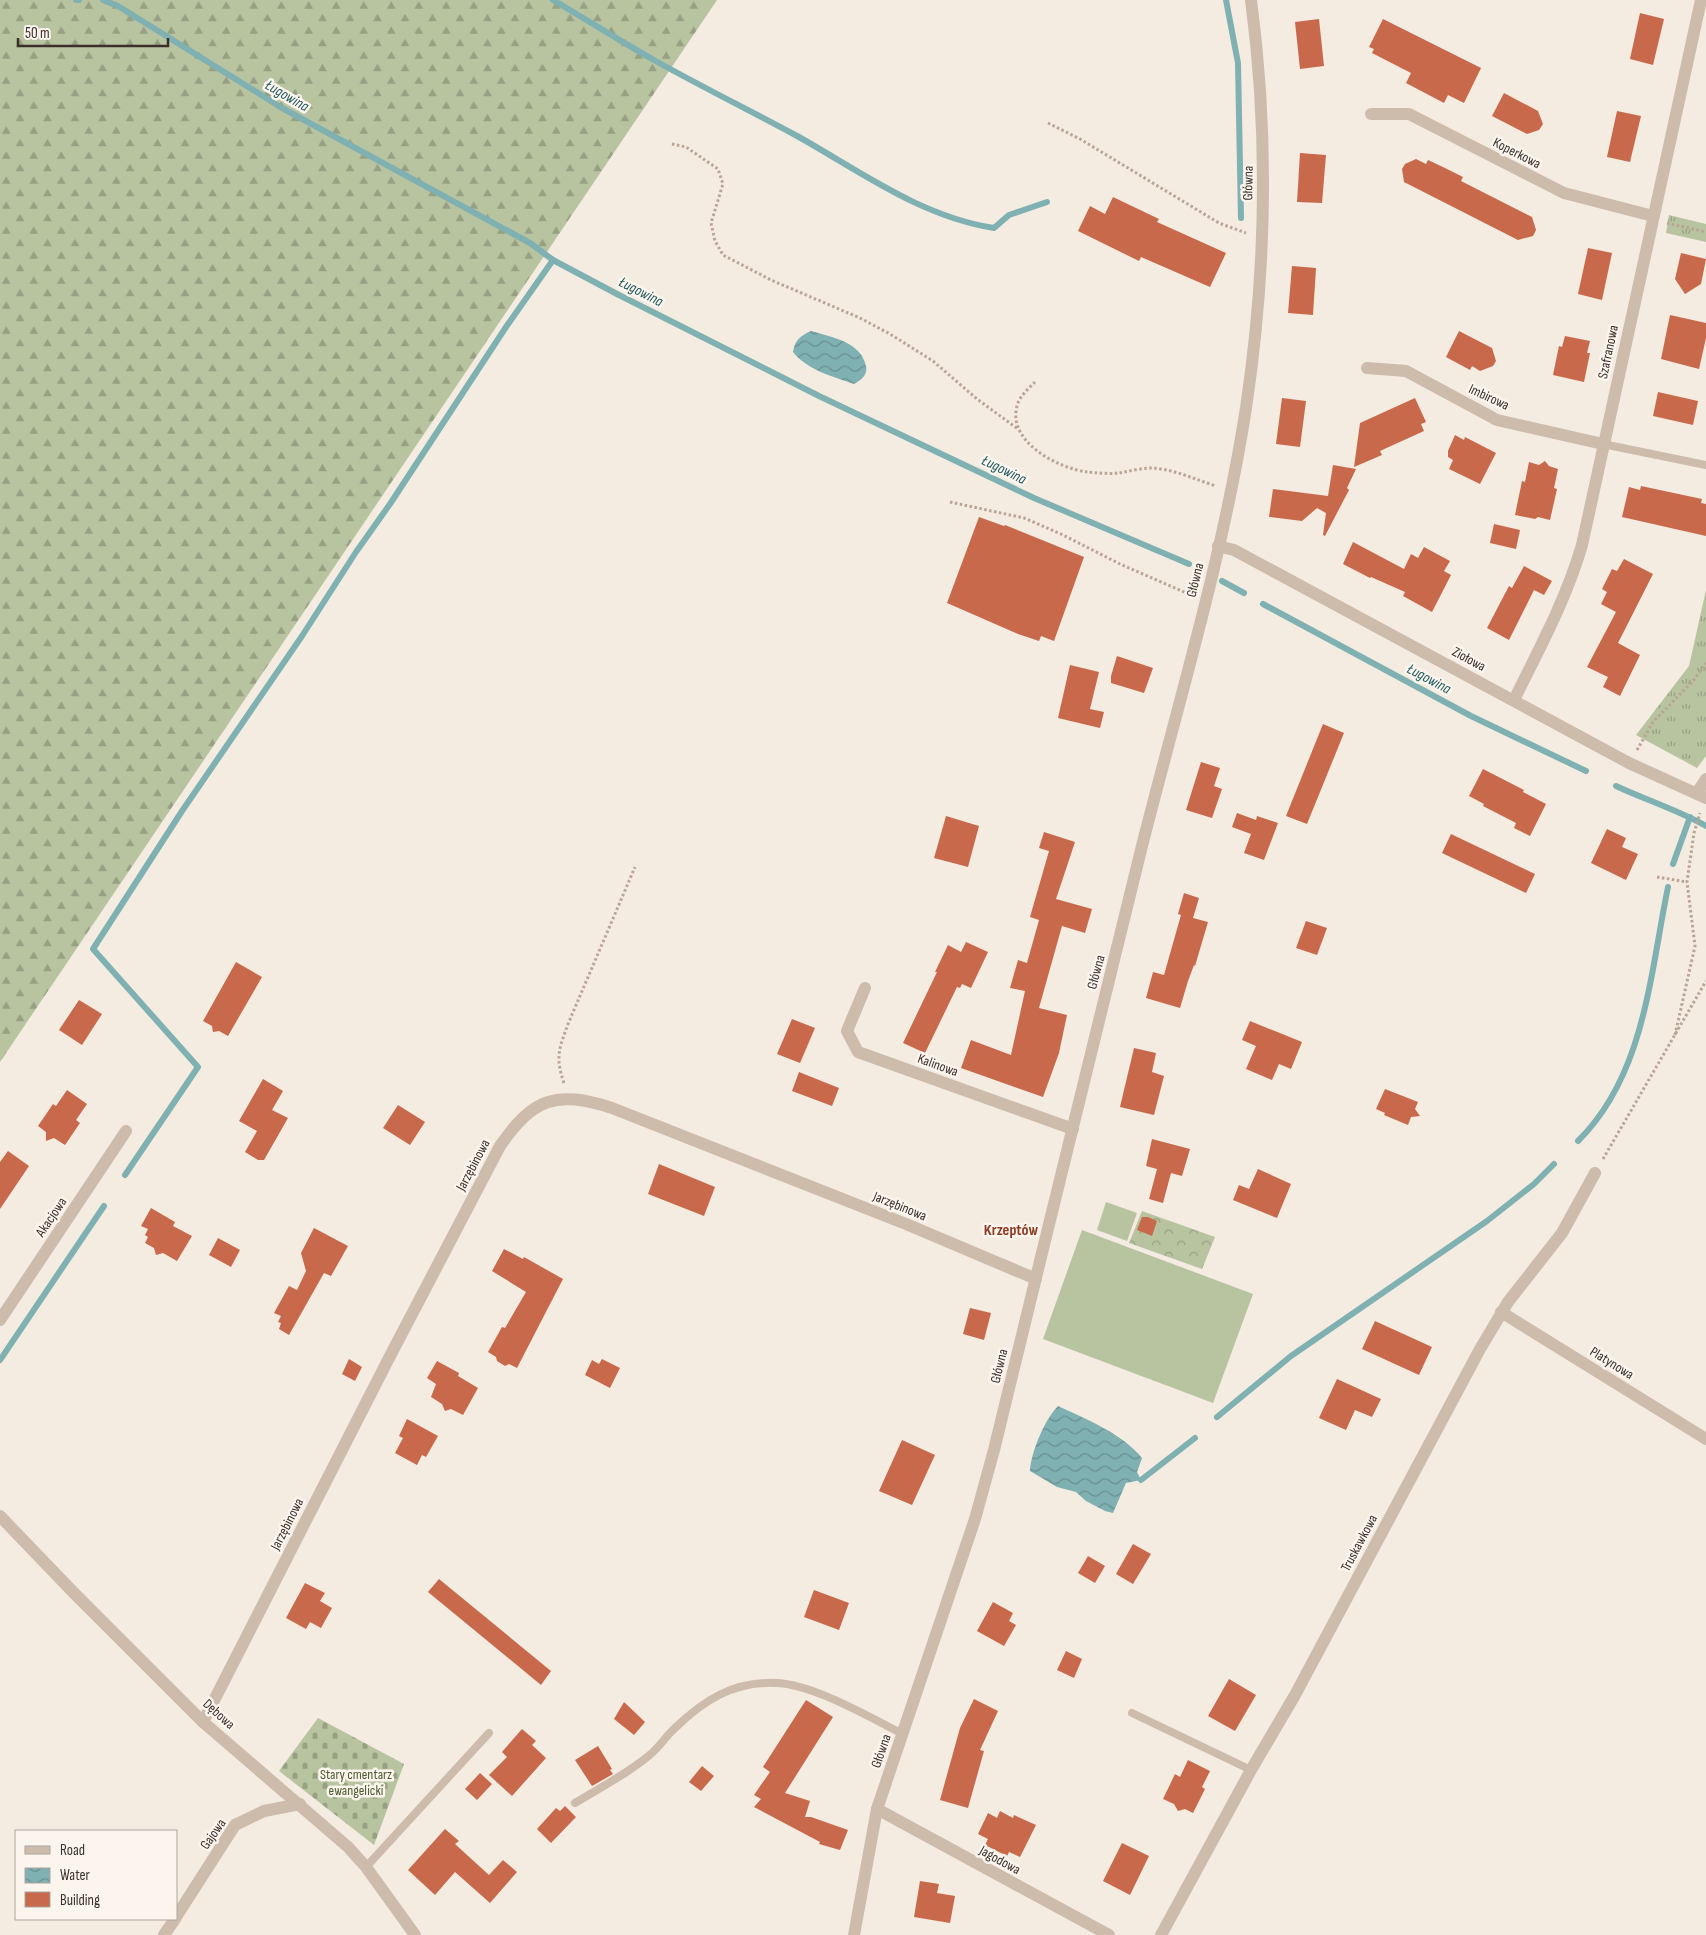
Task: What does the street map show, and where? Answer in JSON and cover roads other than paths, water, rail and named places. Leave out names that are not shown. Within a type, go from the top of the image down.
[{"type":"street","name":"Główna","points":[[854,1935],[877,1809],[975,1519],[1140,854],[1205,601],[1231,490],[1251,367],[1257,314],[1261,236],[1262,107],[1251,0]]},
{"type":"street","name":"Szafranowa","points":[[1514,700],[1562,602],[1582,545],[1653,216],[1702,4]]},
{"type":"street","name":"Koperkowa","points":[[1371,114],[1408,114],[1564,193],[1653,216]]},
{"type":"street","name":"Imbirowa","points":[[1367,368],[1406,371],[1497,420],[1603,444]]},
{"type":"street","name":"Ziołowa","points":[[1218,546],[1234,550],[1629,763],[1702,800]]},
{"type":"street","points":[[1702,800],[1706,779]]},
{"type":"street","name":"Kalinowa","points":[[865,988],[847,1031],[858,1052],[1073,1129]]},
{"type":"street","name":"Jarzębinowa","points":[[203,1722],[500,1146],[525,1114],[543,1103],[561,1099],[593,1102],[906,1224],[1036,1279]]},
{"type":"street","name":"Akacjowa","points":[[0,1320],[126,1131]]},
{"type":"street","name":"Truskawkowa","points":[[1161,1935],[1251,1770],[1295,1694],[1501,1312],[1562,1233],[1595,1173]]},
{"type":"street","name":"Platynowa","points":[[1501,1312],[1706,1439]]},
{"type":"street","name":"Dębowa","points":[[0,1516],[203,1722],[348,1847],[366,1867],[415,1935]]},
{"type":"street","name":"Gajowa","points":[[178,1915],[235,1826],[264,1811],[300,1804]]},
{"type":"street","name":"Jagodowa","points":[[877,1809],[1109,1935]]},
{"type":"street","name":"Gajowa","points":[[164,1935],[175,1920]]},
{"type":"lane","points":[[1603,444],[1706,466]]},
{"type":"lane","points":[[575,1803],[652,1753],[674,1728],[706,1702],[741,1685],[777,1683],[810,1690],[848,1706],[902,1734]]},
{"type":"lane","points":[[1132,1713],[1251,1770]]},
{"type":"lane","points":[[366,1867],[489,1733]]},
{"type":"water","points":[[811,331],[844,342],[858,351],[866,366],[866,372],[863,377],[854,384],[821,372],[799,358],[793,352],[795,344],[801,337]]},
{"type":"water","points":[[1058,1406],[1114,1434],[1134,1449],[1142,1458],[1137,1472],[1141,1480],[1126,1483],[1113,1513],[1086,1501],[1076,1492],[1057,1487],[1030,1471],[1033,1455],[1040,1436],[1048,1419]]},
{"type":"waterway","name":"Ługowina","points":[[103,0],[118,6],[282,108],[530,243],[553,260],[617,294],[819,396],[1034,498],[1189,564]]},
{"type":"waterway","points":[[553,0],[654,60],[799,137],[917,204],[967,222],[994,228],[1009,215],[1047,202]]},
{"type":"waterway","points":[[1226,0],[1238,63],[1241,218]]},
{"type":"waterway","points":[[125,1175],[198,1067],[93,949],[182,811],[302,636],[506,327],[553,260]]},
{"type":"waterway","name":"Ługowina","points":[[1222,581],[1244,593]]},
{"type":"waterway","name":"Ługowina","points":[[1263,604],[1471,716],[1586,771]]},
{"type":"waterway","name":"Ługowina","points":[[1616,786],[1706,826]]},
{"type":"waterway","points":[[1673,864],[1690,817]]},
{"type":"waterway","points":[[1578,1141],[1600,1115],[1618,1086],[1631,1055],[1649,988],[1668,887]]},
{"type":"waterway","points":[[1217,1417],[1291,1356],[1487,1221],[1534,1184],[1554,1164]]},
{"type":"waterway","points":[[0,1360],[104,1206]]},
{"type":"waterway","points":[[1141,1480],[1195,1438]]},
{"type":"district","name":"Krzeptów","points":[[1011,1230]]},
{"type":"park label","name":"Stary cmentarz ewangelicki","points":[[356,1782]]}]
